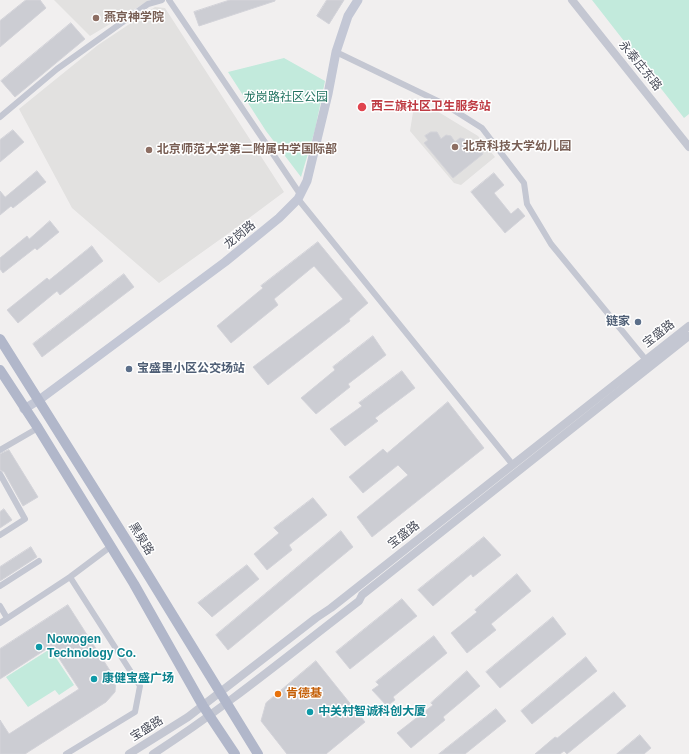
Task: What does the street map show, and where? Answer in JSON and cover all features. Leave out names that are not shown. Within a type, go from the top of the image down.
[{"type":"main road","name":"龙岗路","points":[[24,409],[39,400],[225,262],[279,218],[299,197],[307,181],[328,94],[336,52],[348,16],[358,0]]},
{"type":"main road","name":"黑泉路","points":[[0,339],[258,754]]},
{"type":"main road","points":[[0,370],[24,409],[38,428],[134,584],[202,706],[235,754]]},
{"type":"street","points":[[0,117],[63,65],[148,4],[162,0]]},
{"type":"street","points":[[169,0],[299,197],[513,465]]},
{"type":"street","name":"永泰庄东路","points":[[572,0],[689,147]]},
{"type":"street","points":[[336,52],[444,104],[482,128],[524,183],[528,204],[551,244],[646,360]]},
{"type":"street","name":"宝盛路","points":[[129,754],[188,717],[331,608],[689,326]]},
{"type":"street","name":"宝盛路","points":[[154,754],[245,691],[689,336]]},
{"type":"street","points":[[0,450],[38,428]]},
{"type":"street","points":[[0,474],[25,519],[0,535]]},
{"type":"street","points":[[0,623],[70,577],[110,547]]},
{"type":"street","points":[[0,586],[39,561]]},
{"type":"street","points":[[66,754],[135,712],[140,686],[70,577]]},
{"type":"street","points":[[0,606],[7,618]]},
{"type":"shaded area","name":"燕京神学院","points":[[54,0],[150,0],[90,36]]},
{"type":"shaded area","name":"北京师范大学第二附属中学国际部","points":[[155,7],[165,8],[284,192],[159,283],[72,208],[19,109],[98,45]]},
{"type":"shaded area","name":"北京科技大学幼儿园","points":[[422,102],[478,136],[495,157],[461,185],[454,183],[410,131],[414,106]]},
{"type":"green space","points":[[592,0],[689,0],[689,114],[684,118]]},
{"type":"green space","name":"龙岗路社区公园","points":[[284,58],[325,81],[315,130],[301,177],[266,131],[228,72]]},
{"type":"green space","points":[[50,649],[74,685],[59,695],[55,690],[28,707],[6,677]]},
{"type":"building","points":[[26,0],[40,0],[46,8],[0,47],[0,21]]},
{"type":"building","points":[[230,0],[275,1],[199,26],[194,12]]},
{"type":"building","points":[[327,0],[344,0],[329,24],[317,16]]},
{"type":"building","points":[[71,23],[85,39],[15,97],[1,81]]},
{"type":"building","points":[[13,130],[24,142],[0,162],[0,140]]},
{"type":"building","points":[[431,132],[437,132],[441,139],[446,135],[451,136],[455,142],[460,138],[464,139],[468,145],[473,144],[477,146],[483,154],[453,178],[424,143],[428,140],[425,136]]},
{"type":"building","points":[[37,171],[46,182],[13,208],[11,206],[0,215],[0,191],[5,197]]},
{"type":"building","points":[[494,173],[504,185],[494,193],[511,214],[518,208],[525,216],[505,233],[471,192]]},
{"type":"building","points":[[50,221],[59,232],[37,250],[35,248],[3,273],[0,269],[0,258],[27,236],[29,239]]},
{"type":"building","points":[[318,242],[368,303],[349,319],[350,321],[268,385],[253,367],[343,299],[314,266],[274,299],[278,305],[231,343],[217,326],[263,288],[261,286]]},
{"type":"building","points":[[92,246],[103,261],[60,295],[57,291],[18,323],[7,310],[47,278],[49,280]]},
{"type":"building","points":[[124,274],[134,287],[42,357],[33,344]]},
{"type":"building","points":[[373,336],[386,355],[348,384],[350,387],[316,414],[301,398],[335,370],[333,367]]},
{"type":"building","points":[[402,371],[415,388],[375,418],[378,421],[345,446],[330,429],[362,406],[359,403]]},
{"type":"building","points":[[448,402],[484,448],[372,537],[357,517],[408,475],[398,465],[363,493],[349,477],[383,449],[387,453]]},
{"type":"building","points":[[9,450],[38,497],[23,506],[4,472],[0,470],[0,454]]},
{"type":"building","points":[[313,498],[327,515],[289,545],[292,550],[267,570],[254,554],[279,533],[274,528]]},
{"type":"building","points":[[4,509],[12,520],[0,528],[0,512]]},
{"type":"building","points":[[341,531],[353,547],[228,650],[216,635]]},
{"type":"building","points":[[484,537],[501,555],[473,577],[471,574],[433,606],[418,590]]},
{"type":"building","points":[[31,547],[37,557],[0,581],[0,567]]},
{"type":"building","points":[[247,565],[259,579],[212,617],[198,603]]},
{"type":"building","points":[[517,574],[531,591],[491,624],[496,630],[467,653],[451,633],[477,612],[475,610]]},
{"type":"building","points":[[402,599],[417,616],[350,669],[336,652]]},
{"type":"building","name":"康健宝盛广场","points":[[68,605],[116,680],[115,692],[106,702],[25,754],[0,754],[0,720],[9,734],[79,689],[51,646],[0,679],[0,649]]},
{"type":"building","points":[[553,617],[566,634],[500,688],[486,672]]},
{"type":"building","points":[[434,636],[447,653],[393,697],[395,700],[387,706],[372,690],[379,685],[376,682]]},
{"type":"building","points":[[586,657],[597,671],[532,724],[521,711]]},
{"type":"building","name":"中关村智诚科创大厦","points":[[316,661],[365,722],[326,754],[287,754],[261,721],[266,703]]},
{"type":"building","points":[[467,671],[480,686],[443,717],[445,720],[411,748],[397,733],[433,705],[431,703]]},
{"type":"building","points":[[614,692],[626,706],[567,754],[564,751],[560,754],[535,754],[555,737],[557,738]]},
{"type":"building","points":[[496,709],[506,721],[465,754],[439,754]]},
{"type":"building","points":[[640,735],[651,748],[644,754],[617,754]]},
{"type":"place","name":"燕京神学院","points":[[96,18]]},
{"type":"place","name":"西三旗社区卫生服务站","points":[[362,107]]},
{"type":"place","name":"北京科技大学幼儿园","points":[[455,147]]},
{"type":"place","name":"北京师范大学第二附属中学国际部","points":[[149,150]]},
{"type":"place","name":"链家","points":[[638,322]]},
{"type":"place","name":"宝盛里小区公交场站","points":[[129,369]]},
{"type":"place","name":"Nowogen Technology Co.","points":[[39,647]]},
{"type":"place","name":"康健宝盛广场","points":[[94,679]]},
{"type":"place","name":"肯德基","points":[[278,694]]},
{"type":"place","name":"中关村智诚科创大厦","points":[[310,712]]}]
